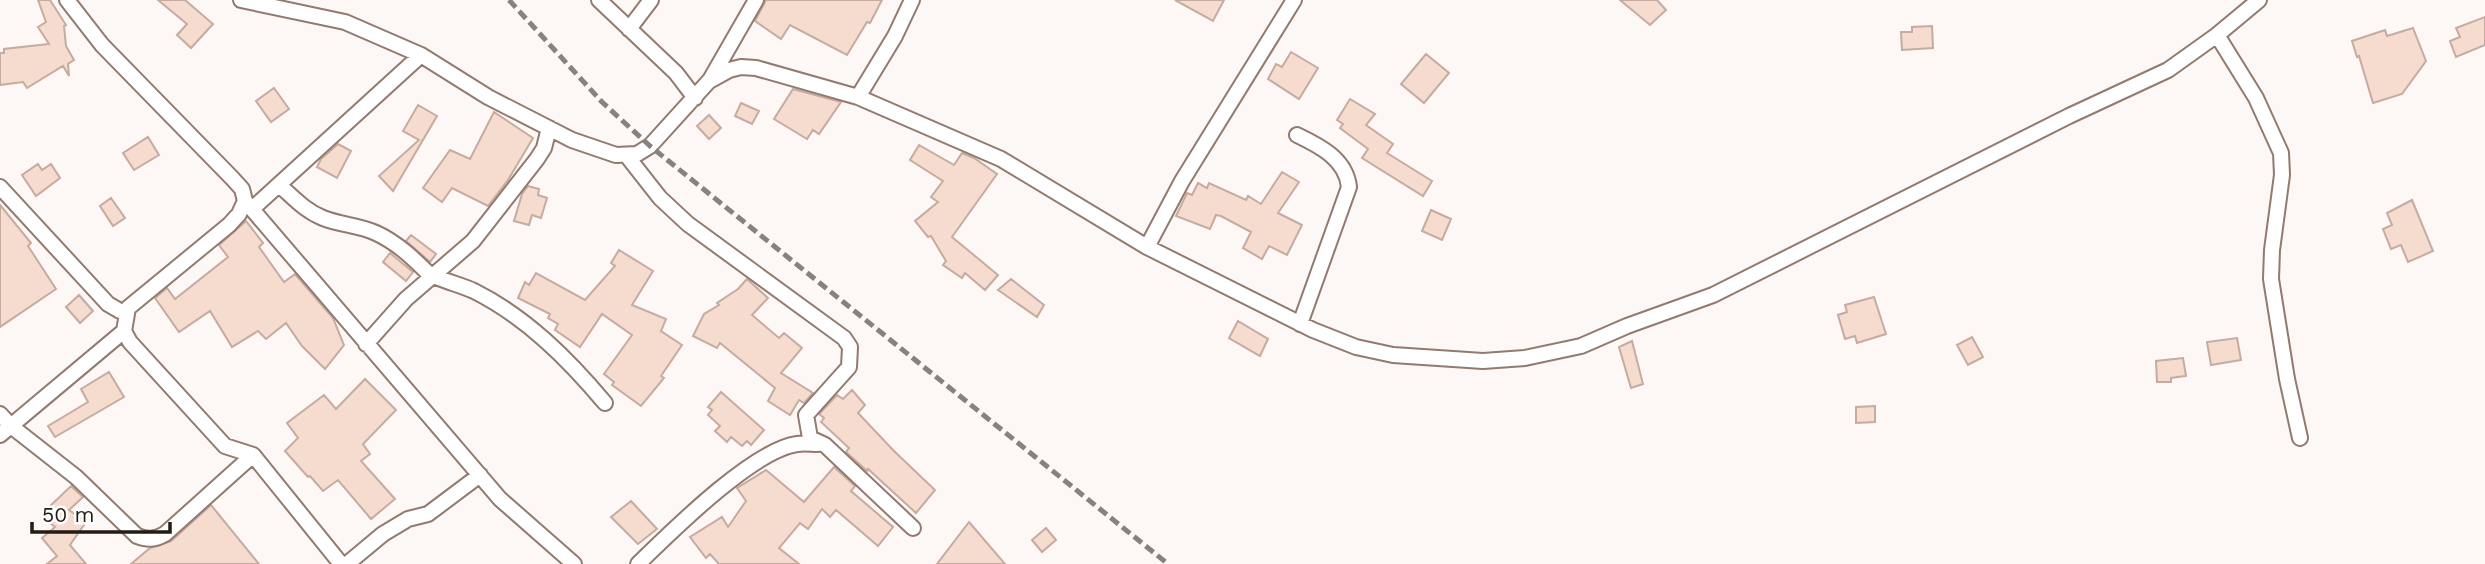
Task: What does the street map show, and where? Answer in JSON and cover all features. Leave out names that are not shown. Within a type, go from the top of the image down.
[{"type":"street","points":[[67,0],[102,45],[232,177],[242,189],[249,205],[500,499],[574,564]]},
{"type":"street","points":[[241,0],[345,22],[421,55],[488,97],[572,140],[616,155],[627,156],[650,146],[709,81],[756,0]]},
{"type":"street","points":[[599,0],[676,73],[695,97]]},
{"type":"street","points":[[629,29],[651,0]]},
{"type":"street","points":[[858,97],[895,36],[912,0]]},
{"type":"street","points":[[1147,247],[1182,181],[1294,0]]},
{"type":"street","points":[[709,81],[729,70],[741,67],[756,68],[858,97],[1001,159],[1147,247],[1300,324],[1356,347],[1393,355],[1483,361],[1525,358],[1581,346],[1713,295],[2068,116],[2168,70],[2217,35],[2259,0]]},
{"type":"street","points":[[2217,35],[2256,97],[2281,153],[2282,175],[2271,279],[2287,379],[2300,438]]},
{"type":"street","points":[[341,564],[253,456],[225,446],[130,342],[124,331],[128,309],[134,302],[229,225],[249,205],[279,184],[421,55]]},
{"type":"street","points":[[366,344],[406,299],[473,242],[544,148],[549,128]]},
{"type":"street","points":[[1297,135],[1327,152],[1340,163],[1348,174],[1349,187],[1300,324]]},
{"type":"street","points":[[627,156],[660,198],[688,223],[833,330],[850,347],[849,367],[806,415],[810,438],[825,445],[913,528]]},
{"type":"street","points":[[279,184],[309,211],[325,220],[353,224],[377,233],[433,276],[473,291],[533,330],[567,359],[605,403]]},
{"type":"street","points":[[0,187],[108,304],[120,311],[128,309]]},
{"type":"street","points":[[5,430],[124,331]]},
{"type":"street","points":[[0,415],[5,430],[76,477],[137,536],[148,540],[165,534],[253,456]]},
{"type":"street","points":[[638,564],[705,502],[753,464],[797,444],[825,445]]},
{"type":"street","points":[[347,564],[383,534],[408,519],[428,514],[480,475]]},
{"type":"building","points":[[38,0],[50,0],[66,25],[66,46],[74,60],[68,64],[69,76],[63,66],[27,88],[23,82],[0,85],[0,53],[4,53],[4,49],[49,44],[38,27],[46,22]]},
{"type":"building","points":[[158,0],[185,0],[213,24],[191,48],[177,35],[187,24]]},
{"type":"building","points":[[766,0],[882,0],[870,23],[867,22],[847,55],[790,25],[781,39],[755,21]]},
{"type":"building","points":[[1175,0],[1224,0],[1213,21]]},
{"type":"building","points":[[1620,0],[1657,0],[1666,10],[1650,25]]},
{"type":"building","points":[[2485,17],[2485,45],[2456,57],[2450,41],[2460,37],[2456,28]]},
{"type":"building","points":[[1932,26],[1933,48],[1902,50],[1901,32],[1912,32],[1912,27]]},
{"type":"building","points":[[2413,28],[2426,61],[2402,94],[2373,103],[2352,41],[2385,30],[2387,36]]},
{"type":"building","points":[[1291,52],[1318,68],[1299,99],[1268,79],[1276,64],[1282,67]]},
{"type":"building","points":[[1426,54],[1449,73],[1424,103],[1401,84]]},
{"type":"building","points":[[274,88],[289,109],[271,122],[256,101]]},
{"type":"building","points":[[793,89],[841,102],[819,134],[813,130],[807,139],[774,119]]},
{"type":"building","points":[[1350,99],[1375,114],[1366,125],[1393,144],[1387,153],[1432,181],[1423,196],[1362,158],[1368,149],[1340,128],[1343,124],[1337,120]]},
{"type":"building","points":[[741,103],[759,111],[752,124],[735,116]]},
{"type":"building","points":[[418,105],[437,116],[393,191],[379,176],[419,140],[403,131]]},
{"type":"building","points":[[494,112],[533,138],[508,180],[488,206],[452,188],[442,202],[423,188],[450,150],[470,159]]},
{"type":"building","points":[[709,115],[721,128],[709,139],[697,126]]},
{"type":"building","points":[[148,137],[159,155],[134,170],[123,153]]},
{"type":"building","points":[[338,144],[351,151],[337,178],[317,167],[321,159]]},
{"type":"building","points":[[919,145],[954,165],[962,153],[997,174],[952,237],[998,275],[985,290],[965,273],[962,278],[943,265],[946,261],[931,236],[928,237],[915,221],[938,202],[931,197],[943,181],[910,160]]},
{"type":"building","points":[[38,164],[42,170],[51,164],[60,178],[36,196],[22,175]]},
{"type":"building","points":[[1282,172],[1299,182],[1278,213],[1302,225],[1287,255],[1269,246],[1262,259],[1243,248],[1251,232],[1221,216],[1216,215],[1210,229],[1176,216],[1187,193],[1192,195],[1198,183],[1207,188],[1209,183],[1246,200],[1248,196],[1261,204]]},
{"type":"building","points":[[528,186],[539,189],[538,195],[547,198],[541,218],[532,215],[529,225],[514,221],[522,194]]},
{"type":"building","points":[[111,198],[125,218],[113,226],[100,206]]},
{"type":"building","points":[[2412,200],[2433,251],[2408,262],[2401,245],[2391,249],[2383,229],[2392,225],[2387,213]]},
{"type":"building","points":[[0,205],[31,243],[28,246],[56,289],[0,327]]},
{"type":"building","points":[[1431,210],[1451,219],[1442,240],[1422,231]]},
{"type":"building","points":[[246,221],[263,243],[259,247],[284,282],[295,274],[333,318],[344,345],[325,369],[302,346],[286,323],[266,339],[258,331],[232,347],[210,311],[179,332],[155,298],[167,288],[175,299],[228,257],[219,245]]},
{"type":"building","points":[[411,235],[436,254],[430,262],[406,241]]},
{"type":"building","points":[[619,250],[653,271],[632,305],[666,319],[661,331],[682,345],[661,376],[664,378],[641,406],[612,385],[614,382],[604,374],[632,335],[602,314],[580,347],[555,330],[558,324],[548,318],[550,314],[518,298],[525,282],[529,285],[536,273],[585,300],[615,266],[611,263]]},
{"type":"building","points":[[390,253],[413,272],[406,281],[383,262]]},
{"type":"building","points":[[747,279],[768,298],[752,315],[779,338],[784,333],[802,348],[781,373],[813,393],[804,403],[799,400],[790,415],[768,401],[775,388],[720,343],[717,348],[693,336],[704,314],[719,305],[717,303],[738,289]]},
{"type":"building","points":[[1011,279],[1044,305],[1037,317],[998,290]]},
{"type":"building","points":[[79,295],[93,311],[80,323],[66,307]]},
{"type":"building","points":[[1874,297],[1886,334],[1857,343],[1855,336],[1845,339],[1838,315],[1847,312],[1845,305]]},
{"type":"building","points":[[1238,321],[1268,339],[1260,356],[1229,338]]},
{"type":"building","points":[[1972,337],[1983,357],[1968,365],[1957,345]]},
{"type":"building","points":[[2237,338],[2241,360],[2211,365],[2207,342]]},
{"type":"building","points":[[1632,341],[1643,384],[1631,388],[1619,347]]},
{"type":"building","points":[[2183,358],[2186,376],[2171,378],[2171,382],[2157,382],[2156,361]]},
{"type":"building","points":[[109,372],[124,397],[55,437],[48,426],[88,402],[81,389]]},
{"type":"building","points":[[365,379],[396,410],[363,444],[370,454],[361,461],[395,499],[371,519],[338,480],[323,491],[285,451],[298,438],[287,423],[324,395],[336,409]]},
{"type":"building","points":[[852,390],[865,405],[858,413],[935,490],[916,513],[846,452],[849,448],[821,422],[824,418],[819,414],[837,395],[843,399]]},
{"type":"building","points":[[721,392],[764,430],[751,445],[747,441],[742,446],[731,437],[727,442],[715,431],[720,426],[708,415],[712,410],[708,407]]},
{"type":"building","points":[[1875,406],[1875,422],[1856,423],[1856,407]]},
{"type":"building","points":[[834,467],[855,486],[851,491],[893,527],[878,546],[836,510],[830,517],[822,509],[808,529],[800,523],[779,548],[799,564],[719,564],[710,554],[706,558],[690,537],[722,517],[728,527],[746,501],[737,488],[766,470],[804,502]]},
{"type":"building","points":[[71,486],[83,497],[69,510],[86,522],[70,545],[86,564],[47,564],[57,556],[42,538],[55,527],[44,518],[51,511],[48,508]]},
{"type":"building","points":[[631,501],[657,529],[638,544],[611,517]]},
{"type":"building","points":[[211,505],[259,564],[131,564],[150,548],[171,541]]},
{"type":"building","points":[[969,522],[1005,564],[937,564]]},
{"type":"building","points":[[1046,528],[1056,540],[1042,552],[1032,540]]},
{"type":"railway","points":[[509,0],[602,102],[650,146],[1168,564]]}]
